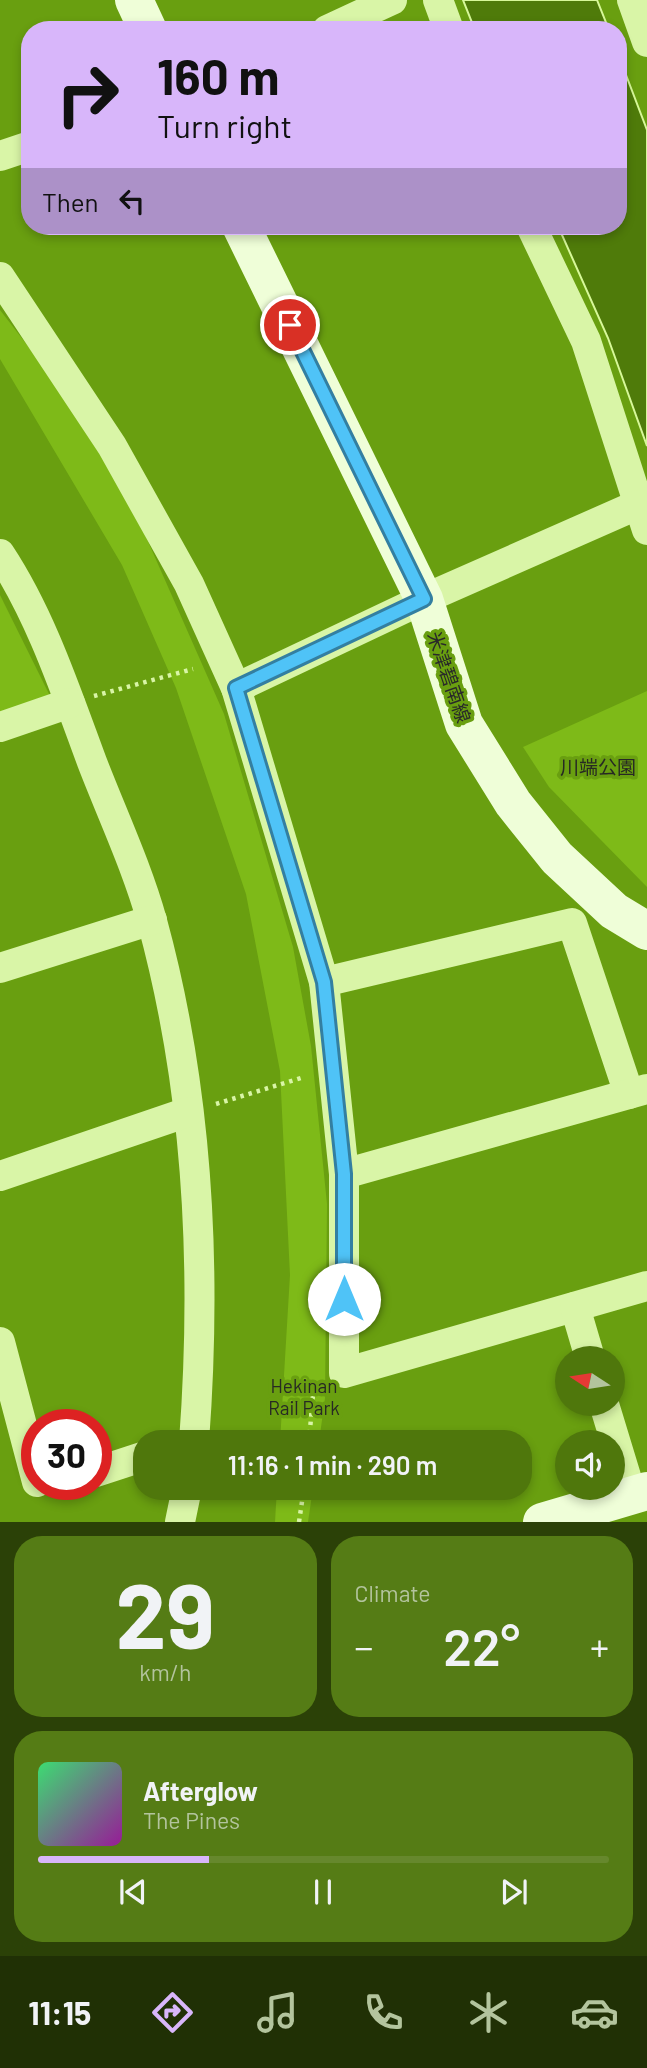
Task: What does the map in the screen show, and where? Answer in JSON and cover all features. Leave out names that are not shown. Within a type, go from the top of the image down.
[{"type":"main road","points":[[134,0],[144,21]]},
{"type":"main road","name":"米津碧南線","points":[[245,235],[424,599],[464,724],[513,803],[557,858],[614,911],[647,931]]},
{"type":"main road","points":[[542,1522],[638,1503]]},
{"type":"street","points":[[346,21],[392,0]]},
{"type":"street","points":[[438,0],[446,21]]},
{"type":"street","points":[[632,0],[647,42]]},
{"type":"street","points":[[0,156],[21,149]]},
{"type":"street","points":[[236,688],[424,599],[642,518],[586,341],[535,235]]},
{"type":"street","points":[[0,277],[112,446],[189,583],[236,688],[324,982],[344,1174],[344,1373],[647,1286]]},
{"type":"street","points":[[4,567],[70,703],[152,920],[174,1013],[195,1172],[199,1337],[193,1430]]},
{"type":"street","points":[[0,727],[70,703]]},
{"type":"street","points":[[0,968],[152,920]]},
{"type":"street","points":[[324,982],[572,923],[638,1091],[344,1174]]},
{"type":"street","points":[[0,1176],[188,1112]]},
{"type":"street","points":[[575,1307],[586,1346]]},
{"type":"street","points":[[0,1342],[21,1422]]},
{"type":"street","points":[[608,1416],[638,1503]]},
{"type":"street","points":[[112,1467],[133,1460]]},
{"type":"street","points":[[180,1522],[185,1500]]},
{"type":"path","points":[[70,703],[193,668]]},
{"type":"path","points":[[188,1112],[304,1077]]},
{"type":"path","points":[[310,1430],[314,1382]]},
{"type":"path","points":[[299,1522],[302,1500]]},
{"type":"green space","name":"Hekinan Rail Park","points":[[0,310],[41,363],[124,487],[224,714],[293,947],[311,1046],[327,1204],[325,1398],[321,1430],[281,1430],[290,1275],[280,1071],[246,894],[176,688],[122,565],[0,359]]},
{"type":"green space","points":[[0,595],[53,702],[0,717]]},
{"type":"green space","name":"川端公園","points":[[647,691],[647,887],[549,787],[523,747]]},
{"type":"green space","points":[[276,1500],[311,1500],[308,1522],[275,1522]]},
{"type":"shaded area","points":[[463,0],[597,0],[605,21],[471,21]]},
{"type":"shaded area","points":[[627,78],[647,130],[647,446],[608,338],[562,235],[627,235]]},
{"type":"route","points":[[290,325],[424,599],[236,688],[324,982],[344,1174],[344,1299]]}]
